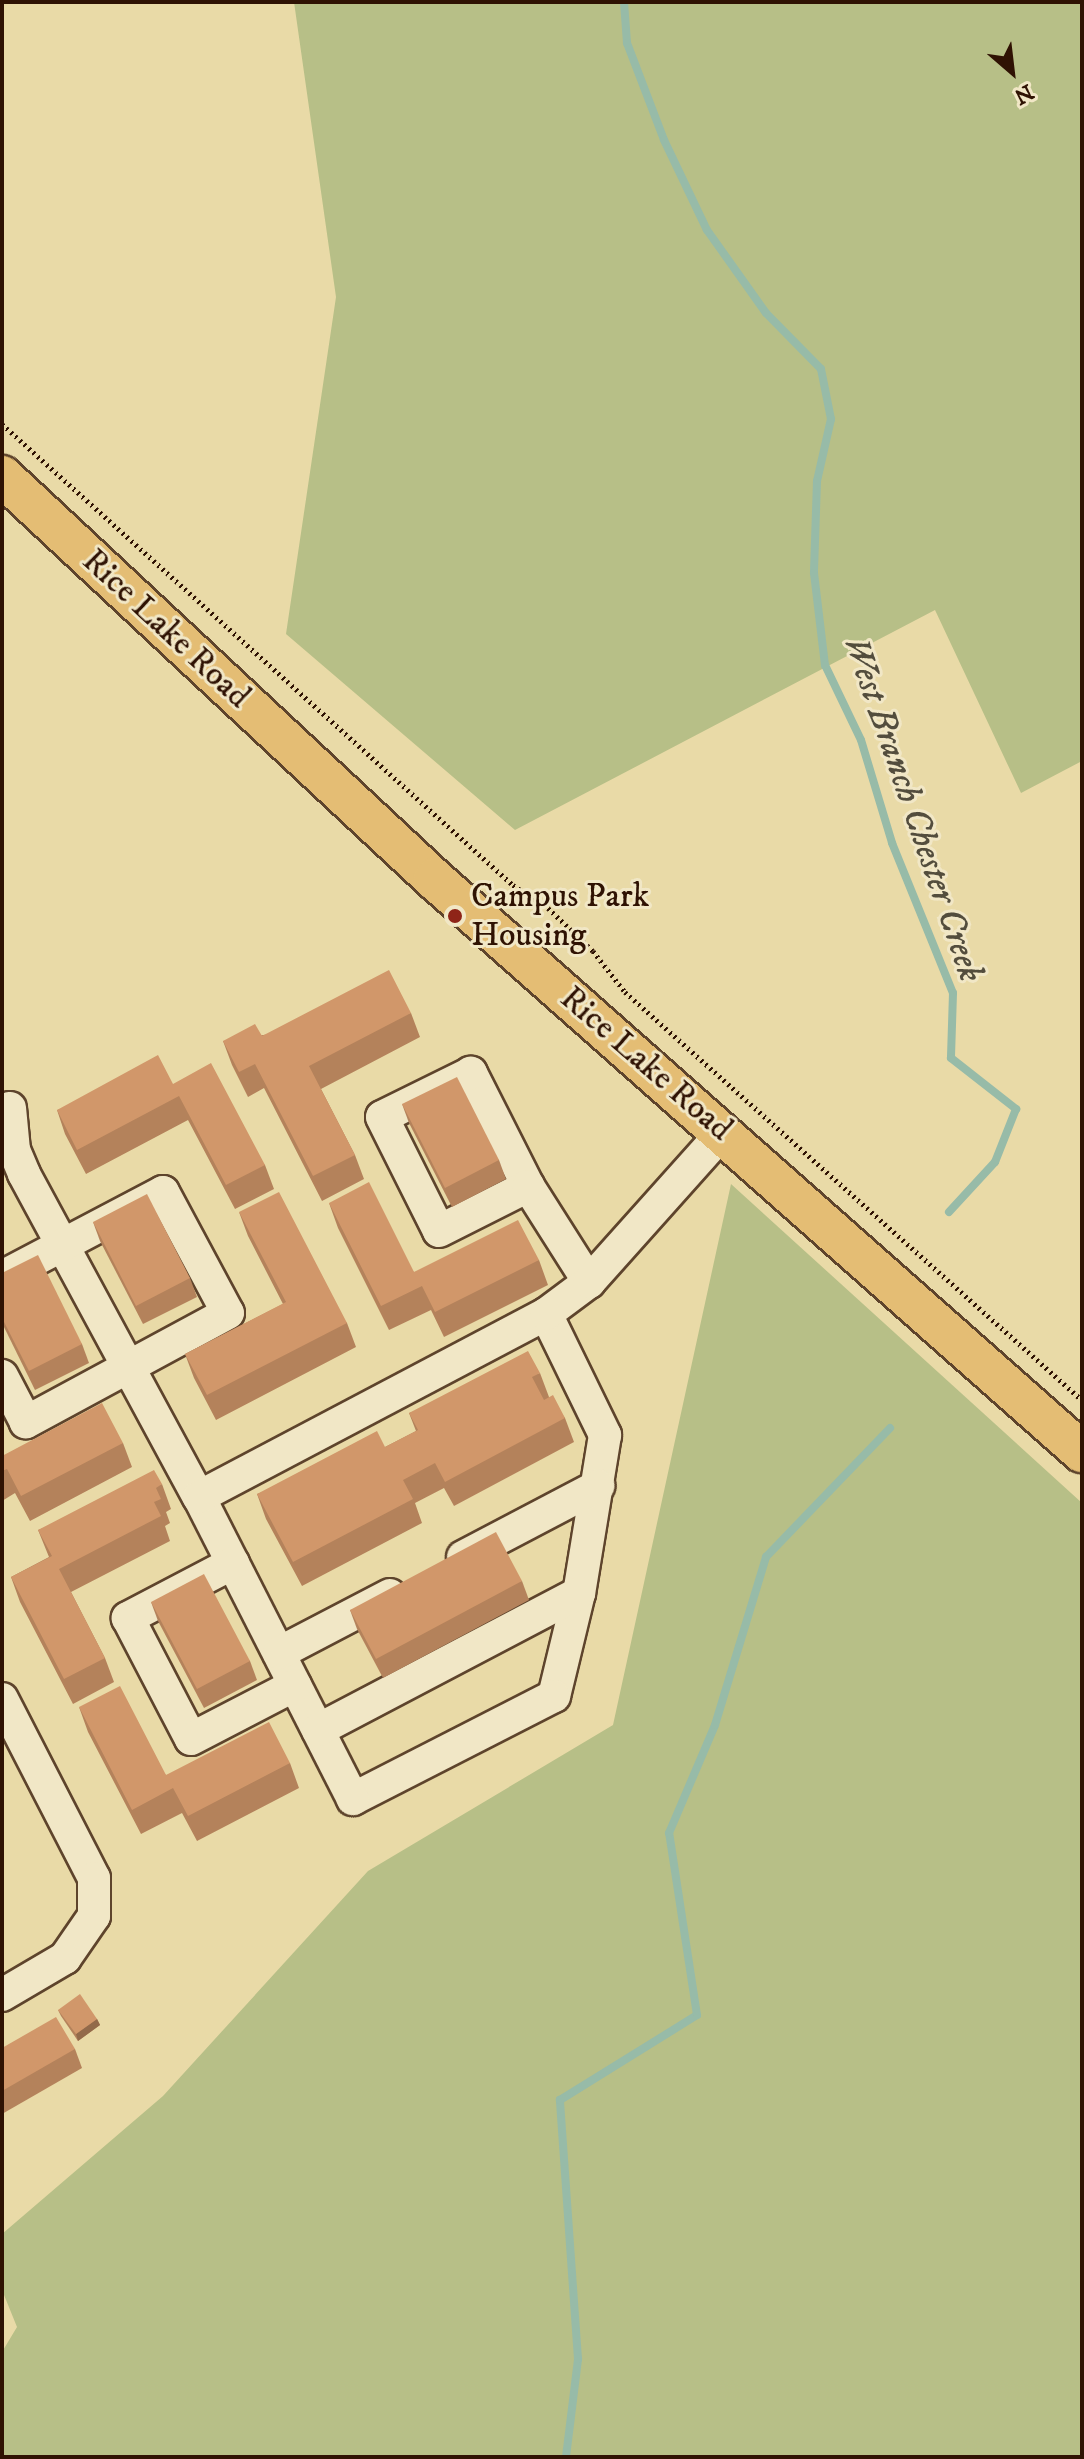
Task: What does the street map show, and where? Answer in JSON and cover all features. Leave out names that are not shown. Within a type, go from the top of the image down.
[{"type":"main road","name":"Rice Lake Road","points":[[2,476],[434,879],[1082,1452]]},
{"type":"street","points":[[528,1186],[439,1231],[382,1117],[471,1073],[528,1186],[589,1282]]},
{"type":"street","points":[[10,1108],[14,1150],[62,1246],[199,1497],[353,1799],[554,1696],[579,1593],[605,1435],[546,1314]]},
{"type":"street","points":[[199,1497],[546,1314],[589,1282],[723,1132]]},
{"type":"street","points":[[2,1277],[163,1192],[228,1313],[26,1422],[2,1376]]},
{"type":"street","points":[[279,1653],[598,1486]]},
{"type":"street","points":[[233,1563],[128,1618],[191,1739],[295,1685]]},
{"type":"street","points":[[318,1730],[579,1593]]},
{"type":"street","points":[[2,1699],[94,1878],[94,1916],[65,1958],[2,1995]]},
{"type":"path","points":[[2,424],[513,885],[548,908],[593,951],[625,992],[1082,1400]]},
{"type":"green space","points":[[294,2],[1082,2],[1082,761],[1021,793],[935,610],[515,830],[286,634],[336,297]]},
{"type":"green space","points":[[731,1184],[1082,1503],[1082,2457],[2,2457],[2,2352],[17,2327],[2,2290],[2,2234],[163,2096],[368,1871],[613,1725]]},
{"type":"building","points":[[389,970],[411,1013],[309,1066],[355,1155],[313,1176],[255,1064],[239,1072],[223,1041],[255,1024],[262,1036]]},
{"type":"building","points":[[158,1055],[173,1084],[211,1063],[265,1165],[226,1185],[179,1096],[77,1150],[57,1110]]},
{"type":"building","points":[[457,1077],[499,1160],[445,1188],[402,1104]]},
{"type":"building","points":[[369,1182],[414,1272],[518,1220],[539,1260],[435,1312],[422,1286],[381,1306],[329,1203]]},
{"type":"building","points":[[279,1192],[347,1323],[207,1395],[185,1354],[286,1302],[239,1212]]},
{"type":"building","points":[[147,1194],[190,1278],[136,1306],[93,1222]]},
{"type":"building","points":[[38,1255],[82,1344],[29,1371],[2,1318],[2,1273]]},
{"type":"building","points":[[528,1351],[540,1373],[532,1377],[544,1400],[553,1395],[565,1418],[445,1482],[435,1463],[403,1480],[413,1499],[293,1562],[257,1494],[377,1431],[385,1447],[418,1430],[409,1413]]},
{"type":"building","points":[[102,1403],[123,1443],[21,1496],[7,1469],[2,1471],[2,1456]]},
{"type":"building","points":[[154,1470],[162,1484],[156,1488],[161,1499],[154,1502],[161,1516],[59,1569],[105,1658],[64,1679],[11,1577],[52,1556],[38,1530]]},
{"type":"building","points":[[496,1532],[522,1581],[376,1659],[350,1610]]},
{"type":"building","points":[[204,1574],[250,1661],[197,1689],[151,1602]]},
{"type":"building","points":[[120,1686],[166,1775],[269,1722],[290,1763],[188,1816],[173,1788],[132,1810],[79,1707]]},
{"type":"building","points":[[80,1994],[97,2019],[76,2034],[58,2010]]},
{"type":"building","points":[[56,2017],[75,2049],[2,2091],[2,2048]]},
{"type":"waterway","name":"West Branch Chester Creek","points":[[624,2],[627,43],[664,140],[707,230],[766,313],[821,369],[831,419],[817,481],[814,573],[825,665],[861,740],[892,843],[953,993],[951,1058],[1016,1109],[995,1162],[949,1212]]},
{"type":"waterway","name":"West Branch Chester Creek","points":[[566,2457],[578,2359],[560,2100],[697,2015],[669,1833],[715,1725],[766,1557],[890,1428]]},
{"type":"place","name":"Campus Park Housing","points":[[455,916]]}]
